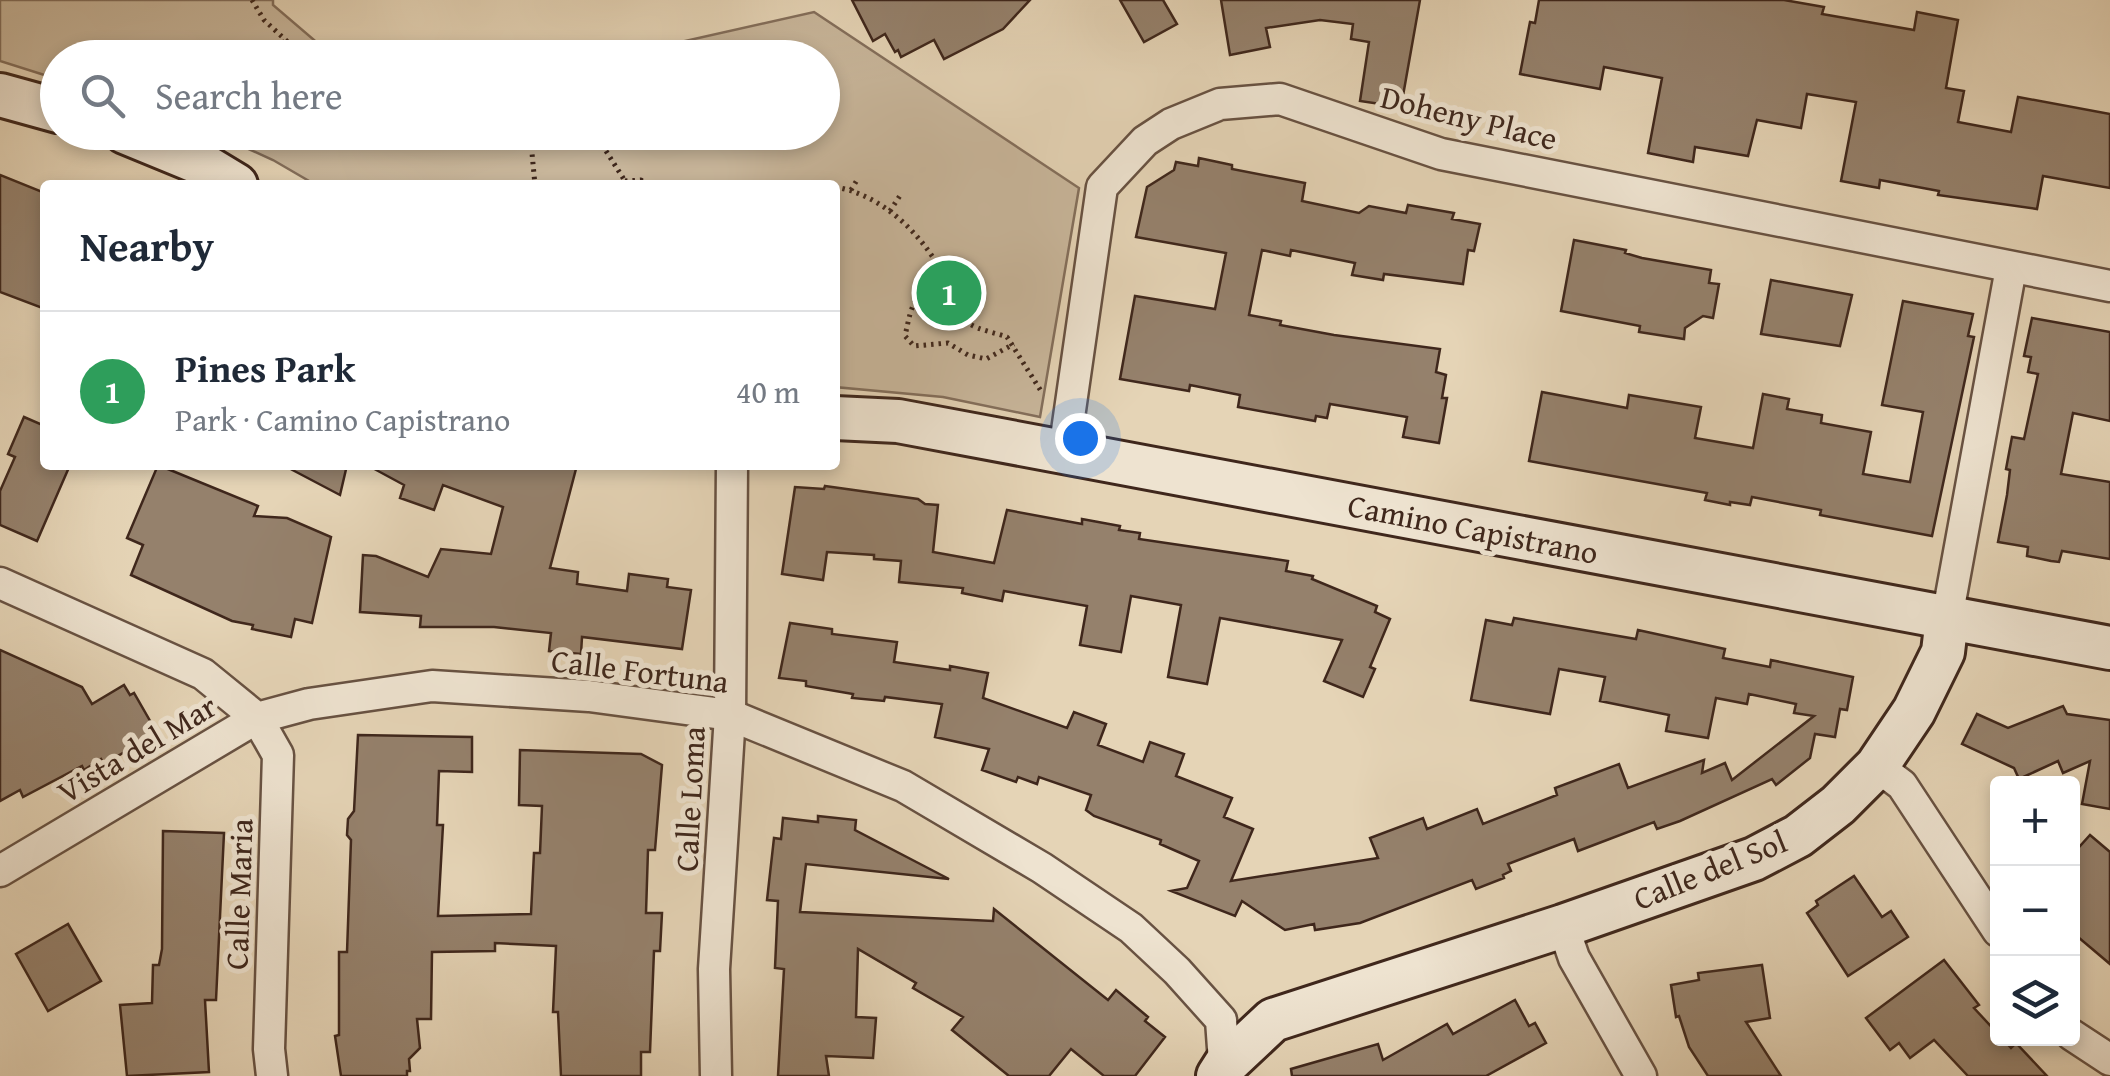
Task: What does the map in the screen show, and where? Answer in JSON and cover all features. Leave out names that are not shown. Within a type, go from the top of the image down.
[{"type":"main road","points":[[0,95],[40,106]]},
{"type":"main road","points":[[168,150],[228,180]]},
{"type":"main road","name":"Camino Capistrano","points":[[840,418],[898,422],[2110,648]]},
{"type":"main road","name":"Calle del Sol","points":[[1223,1072],[1273,1020],[1564,926],[1754,859],[1798,836],[1838,805],[1877,766],[1914,711],[1943,652],[1947,618]]},
{"type":"street","name":"Doheny Place","points":[[1050,450],[1102,187],[1145,141],[1171,124],[1220,104],[1280,99],[1441,154],[2110,286]]},
{"type":"street","name":"Calle del Sol","points":[[1947,618],[2011,268]]},
{"type":"street","name":"Calle Loma","points":[[716,1076],[714,969],[730,715],[732,470]]},
{"type":"street","points":[[0,583],[203,674],[257,718]]},
{"type":"street","name":"Calle Fortuna","points":[[257,718],[309,704],[432,686],[589,696],[730,715],[903,786],[1042,868],[1131,928],[1220,1020],[1223,1072]]},
{"type":"street","name":"Vista del Mar","points":[[0,871],[257,718]]},
{"type":"street","name":"Calle Maria","points":[[257,718],[278,755],[269,1049],[272,1076]]},
{"type":"street","points":[[1877,766],[1902,785],[1990,919]]},
{"type":"street","points":[[1564,926],[1574,958],[1641,1076]]},
{"type":"street","points":[[2080,1039],[2110,1060]]},
{"type":"path","points":[[252,0],[264,20],[285,40]]},
{"type":"path","points":[[531,150],[534,180]]},
{"type":"path","points":[[605,150],[622,180]]},
{"type":"path","points":[[852,190],[856,180]]},
{"type":"path","points":[[840,188],[890,210],[926,248],[958,310],[971,325],[1007,336],[1014,344],[1046,400],[1050,450]]},
{"type":"path","points":[[890,210],[901,194]]},
{"type":"path","points":[[946,281],[919,293],[913,302],[905,336],[914,346],[948,343],[968,355],[986,359],[1014,344]]},
{"type":"shaded area","points":[[0,0],[273,0],[273,5],[314,40],[40,40],[40,74],[0,61]]},
{"type":"shaded area","points":[[814,12],[1079,188],[1040,417],[943,397],[840,387],[840,180],[307,180],[251,150],[840,150],[840,40],[690,40]]},
{"type":"building","points":[[852,0],[1030,0],[1003,29],[944,59],[934,40],[901,57],[885,34],[873,41]]},
{"type":"building","points":[[1120,0],[1163,0],[1177,24],[1144,42]]},
{"type":"building","points":[[1221,0],[1420,0],[1401,107],[1360,101],[1369,42],[1351,39],[1353,24],[1320,20],[1266,28],[1270,47],[1230,55]]},
{"type":"building","points":[[1539,0],[1784,0],[1824,7],[1822,14],[1914,30],[1917,12],[1958,20],[1946,88],[1964,91],[1958,122],[2011,132],[2018,97],[2110,114],[2110,188],[2043,176],[2037,209],[1938,195],[1939,191],[1880,180],[1879,188],[1841,181],[1856,102],[1807,94],[1801,128],[1757,120],[1748,156],[1695,147],[1693,162],[1648,153],[1662,78],[1604,67],[1600,89],[1520,74],[1530,22],[1535,23]]},
{"type":"building","points":[[1199,158],[1232,165],[1232,169],[1305,183],[1302,201],[1359,213],[1369,206],[1406,213],[1408,205],[1454,213],[1452,219],[1480,224],[1474,251],[1468,250],[1463,284],[1384,274],[1383,280],[1352,275],[1355,263],[1291,250],[1290,256],[1262,250],[1249,315],[1334,335],[1440,349],[1436,372],[1446,375],[1442,398],[1447,398],[1439,443],[1403,437],[1407,417],[1330,404],[1327,418],[1316,416],[1315,421],[1238,407],[1240,395],[1190,385],[1189,391],[1120,379],[1135,296],[1215,309],[1226,253],[1136,237],[1147,187],[1174,170],[1176,162],[1198,166]]},
{"type":"building","points":[[0,175],[40,191],[40,307],[0,292]]},
{"type":"building","points":[[1574,240],[1626,250],[1625,253],[1642,258],[1711,270],[1709,283],[1719,284],[1713,318],[1703,316],[1685,328],[1684,339],[1639,332],[1640,326],[1561,311]]},
{"type":"building","points":[[1771,280],[1852,295],[1840,346],[1761,334]]},
{"type":"building","points":[[1903,301],[1973,314],[1968,336],[1974,337],[1932,536],[1820,515],[1821,510],[1752,497],[1750,505],[1730,505],[1705,500],[1707,493],[1529,461],[1542,392],[1627,408],[1629,395],[1701,407],[1695,438],[1753,448],[1763,394],[1789,399],[1787,409],[1822,415],[1821,423],[1871,432],[1863,474],[1910,482],[1923,412],[1882,405]]},
{"type":"building","points":[[2032,318],[2110,332],[2110,421],[2073,413],[2061,474],[2110,482],[2110,559],[2062,551],[2059,562],[2051,561],[2027,556],[2028,547],[1998,542],[2012,437],[2024,439],[2038,374],[2028,372],[2031,357],[2024,356]]},
{"type":"building","points":[[24,417],[40,424],[40,470],[68,470],[37,541],[0,525],[0,491],[15,457],[8,454]]},
{"type":"building","points":[[156,470],[170,470],[258,506],[254,516],[287,518],[331,537],[312,623],[295,619],[291,637],[252,629],[253,625],[232,621],[131,575],[143,545],[127,538]]},
{"type":"building","points":[[292,470],[346,470],[340,495]]},
{"type":"building","points":[[376,470],[576,470],[550,568],[578,572],[577,584],[627,591],[629,574],[668,579],[667,587],[691,590],[682,649],[582,637],[581,654],[549,651],[551,633],[494,627],[420,627],[421,616],[360,612],[363,555],[376,556],[428,577],[441,549],[491,554],[503,507],[443,485],[434,510],[400,498],[404,485]]},
{"type":"building","points":[[825,486],[938,505],[933,552],[994,563],[1007,510],[1082,524],[1082,519],[1140,533],[1139,539],[1288,561],[1286,571],[1313,576],[1312,579],[1377,606],[1375,612],[1390,619],[1370,667],[1375,669],[1363,697],[1324,681],[1342,640],[1220,618],[1207,684],[1168,677],[1181,605],[1131,596],[1121,652],[1080,645],[1087,606],[1004,591],[1002,601],[962,593],[963,588],[899,582],[901,561],[827,552],[823,580],[782,574],[795,487]]},
{"type":"building","points":[[1514,618],[1636,639],[1638,630],[1725,649],[1723,658],[1770,667],[1771,660],[1853,677],[1847,710],[1840,709],[1835,737],[1815,734],[1810,758],[1776,785],[1772,779],[1680,821],[1657,829],[1654,822],[1578,851],[1574,839],[1508,864],[1511,871],[1504,878],[1476,889],[1472,880],[1360,923],[1315,930],[1314,924],[1285,930],[1242,901],[1235,916],[1171,891],[1187,888],[1199,861],[1160,844],[1161,840],[1094,816],[1086,810],[1091,795],[1039,777],[1037,784],[1018,777],[1016,782],[982,770],[989,749],[935,737],[942,704],[885,697],[884,701],[852,698],[853,694],[806,686],[806,681],[779,678],[790,623],[832,629],[832,634],[897,642],[894,662],[988,673],[983,698],[1067,728],[1074,712],[1106,724],[1098,745],[1143,762],[1150,742],[1184,754],[1176,776],[1232,798],[1224,817],[1253,829],[1231,881],[1378,858],[1370,838],[1423,818],[1427,829],[1477,809],[1483,824],[1557,795],[1555,788],[1619,764],[1628,788],[1704,760],[1702,773],[1725,763],[1732,780],[1814,716],[1794,713],[1796,704],[1749,694],[1747,704],[1716,698],[1708,738],[1666,731],[1669,715],[1600,701],[1605,677],[1559,669],[1550,714],[1471,700],[1486,620],[1512,625]]},
{"type":"building","points":[[0,650],[82,687],[92,704],[124,685],[130,695],[134,693],[157,733],[104,764],[101,759],[23,797],[20,790],[0,801]]},
{"type":"building","points":[[2063,706],[2067,714],[2110,720],[2110,809],[2082,804],[2090,761],[2063,773],[2058,761],[2018,776],[2014,768],[1962,744],[1977,714],[2008,728]]},
{"type":"building","points":[[358,735],[472,737],[472,772],[439,771],[437,825],[443,825],[438,916],[531,914],[534,853],[540,853],[542,806],[519,805],[520,750],[641,754],[662,765],[655,850],[648,850],[646,913],[662,913],[660,951],[654,951],[650,1052],[641,1052],[641,1076],[561,1076],[558,1012],[553,1012],[556,946],[495,943],[495,951],[432,952],[431,1019],[417,1019],[420,1048],[409,1059],[407,1076],[341,1076],[335,1036],[339,1035],[339,952],[347,952],[351,840],[347,835],[348,819],[354,811]]},
{"type":"building","points":[[818,816],[856,820],[855,830],[949,879],[806,864],[800,912],[993,921],[994,909],[1108,1000],[1116,990],[1165,1037],[1135,1076],[1104,1076],[1071,1049],[1049,1076],[1009,1076],[952,1030],[963,1017],[858,949],[856,1017],[876,1018],[873,1058],[826,1056],[829,1076],[778,1076],[784,969],[775,968],[778,901],[767,900],[774,838],[781,839],[783,818],[818,822]]},
{"type":"building","points":[[163,831],[224,833],[216,1000],[205,1000],[209,1072],[127,1076],[120,1005],[152,1003],[153,965],[159,965],[162,949]]},
{"type":"building","points":[[2090,835],[2110,852],[2110,964],[2080,939],[2080,846]]},
{"type":"building","points":[[1854,876],[1882,917],[1891,911],[1908,937],[1848,976],[1807,913],[1818,905],[1816,901]]},
{"type":"building","points":[[68,924],[101,981],[48,1011],[16,954]]},
{"type":"building","points":[[1944,960],[1979,1005],[1974,1008],[1990,1025],[1990,1046],[2019,1046],[2047,1076],[1968,1076],[1934,1040],[1910,1058],[1899,1043],[1890,1050],[1866,1018]]},
{"type":"building","points":[[1762,965],[1770,1018],[1746,1022],[1781,1076],[1708,1076],[1689,1047],[1679,1016],[1676,1017],[1671,985],[1699,980],[1698,973]]},
{"type":"building","points":[[1515,1000],[1529,1026],[1535,1023],[1546,1043],[1486,1076],[1292,1076],[1291,1069],[1378,1044],[1383,1060],[1447,1024],[1453,1034]]},
{"type":"place","name":"Pines Park","points":[[949,293]]}]
